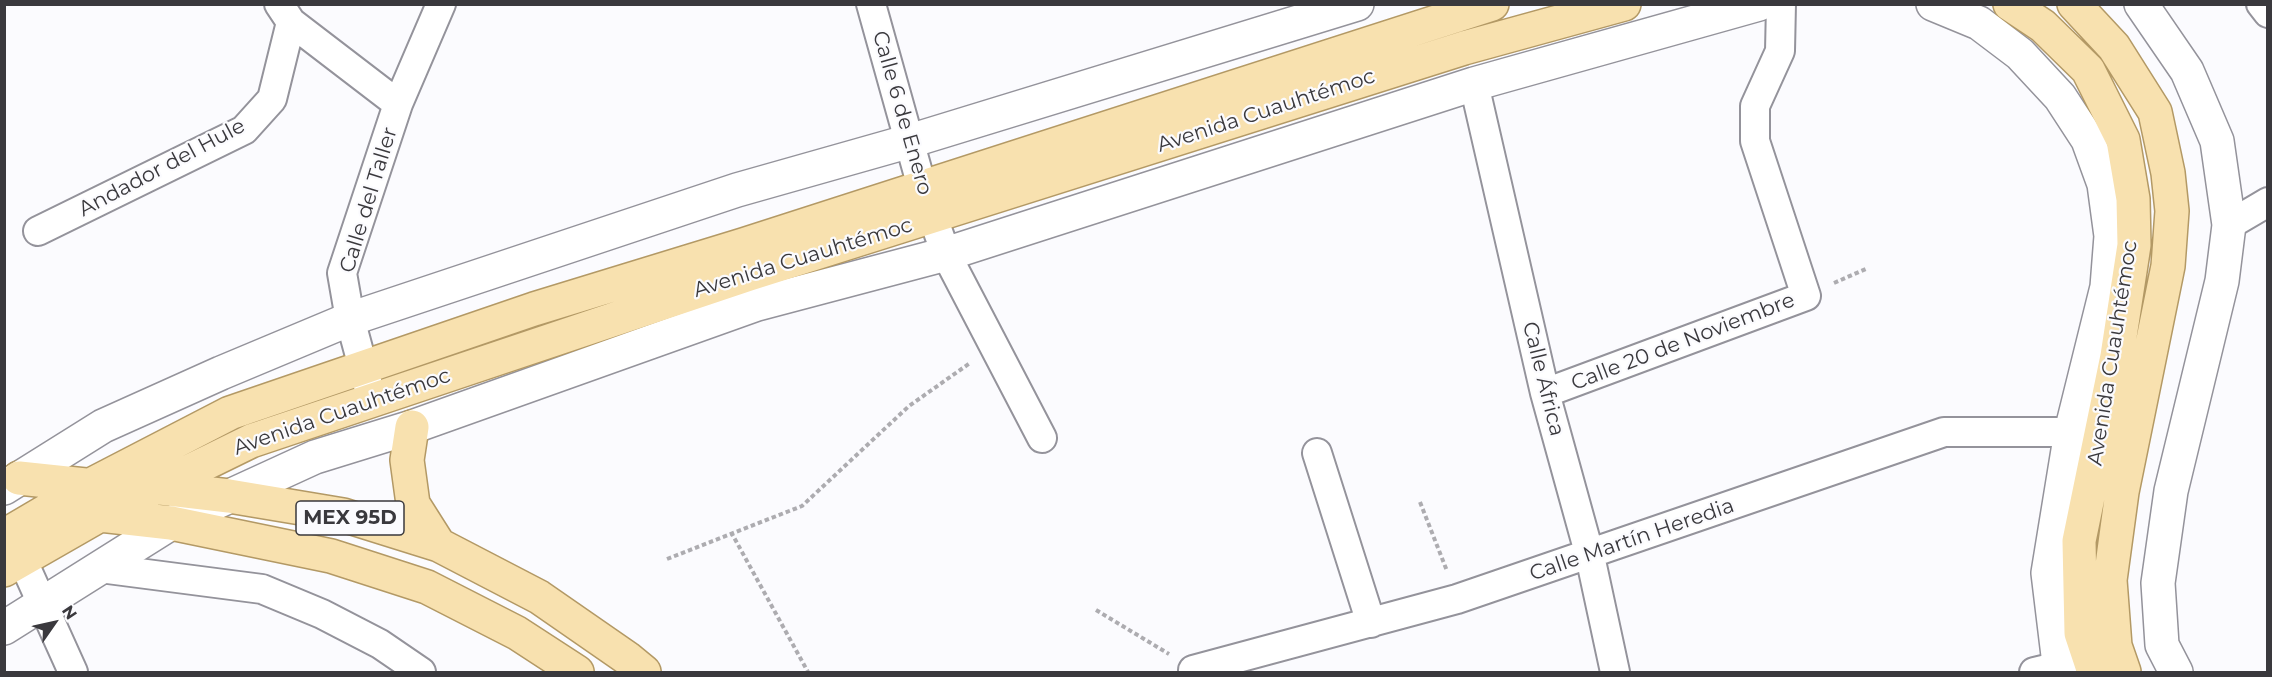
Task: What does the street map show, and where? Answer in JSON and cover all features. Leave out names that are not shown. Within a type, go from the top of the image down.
[{"type":"main road","name":"Avenida Cuauhtémoc","points":[[9,545],[94,500],[230,413],[361,366],[1492,4]]},
{"type":"main road","name":"Avenida Cuauhtémoc","points":[[94,500],[153,488],[251,441],[749,274],[933,218],[1464,48],[1624,4]]},
{"type":"main road","name":"Avenida Cuauhtémoc","points":[[2010,4],[2043,26],[2088,70],[2123,140],[2133,199],[2133,245],[2117,356],[2079,542],[2081,633],[2094,672]]},
{"type":"main road","name":"Avenida Cuauhtémoc","points":[[2074,4],[2114,47],[2155,112],[2168,173],[2172,211],[2169,266],[2122,492],[2110,580],[2115,646],[2124,672]]},
{"type":"main road","points":[[412,427],[407,460],[413,504],[439,545]]},
{"type":"main road","name":"MEX 95D","points":[[12,483],[94,500],[171,523],[331,556],[427,587],[518,633],[577,672]]},
{"type":"main road","name":"MEX 95D","points":[[153,488],[229,496],[343,515],[439,545],[539,597],[644,672]]},
{"type":"street","name":"Calle del Taller","points":[[373,400],[361,366],[342,273],[398,104],[441,4]]},
{"type":"street","name":"Calle 6 de Enero","points":[[871,4],[922,187],[946,254],[1042,438]]},
{"type":"street","points":[[12,483],[103,426],[350,319],[736,190],[910,141],[1357,4]]},
{"type":"street","points":[[4,628],[171,523],[315,457],[412,427],[757,304],[946,254],[1474,84],[1759,4]]},
{"type":"street","name":"Calle 20 de Noviembre","points":[[1545,393],[1806,296],[1755,141],[1755,106],[1780,51],[1781,4]]},
{"type":"street","points":[[1933,4],[1979,23],[2020,54],[2060,97],[2088,140],[2104,184],[2111,236],[2107,287],[2071,432],[2048,573],[2051,670]]},
{"type":"street","points":[[2141,4],[2187,71],[2217,141],[2229,225],[2222,281],[2171,491],[2158,583],[2162,645],[2176,672]]},
{"type":"street","points":[[2261,4],[2268,13]]},
{"type":"street","points":[[285,13],[398,104]]},
{"type":"street","name":"Andador del Hule","points":[[38,231],[244,130],[272,99],[285,13]]},
{"type":"street","name":"Calle África","points":[[1474,84],[1545,393],[1590,556],[1615,672]]},
{"type":"street","points":[[2229,225],[2268,202]]},
{"type":"street","name":"Calle Martín Heredia","points":[[1193,671],[1457,599],[1590,556],[1944,432],[2071,432]]},
{"type":"street","points":[[1317,453],[1371,623]]},
{"type":"street","points":[[9,545],[42,605],[73,672]]},
{"type":"street","points":[[100,568],[261,589],[322,614],[370,639],[414,665],[421,672]]},
{"type":"path","points":[[667,558],[802,506],[909,406],[993,346]]},
{"type":"path","points":[[1420,502],[1457,599]]},
{"type":"path","points":[[731,532],[808,672]]},
{"type":"path","points":[[1096,610],[1193,671]]}]
